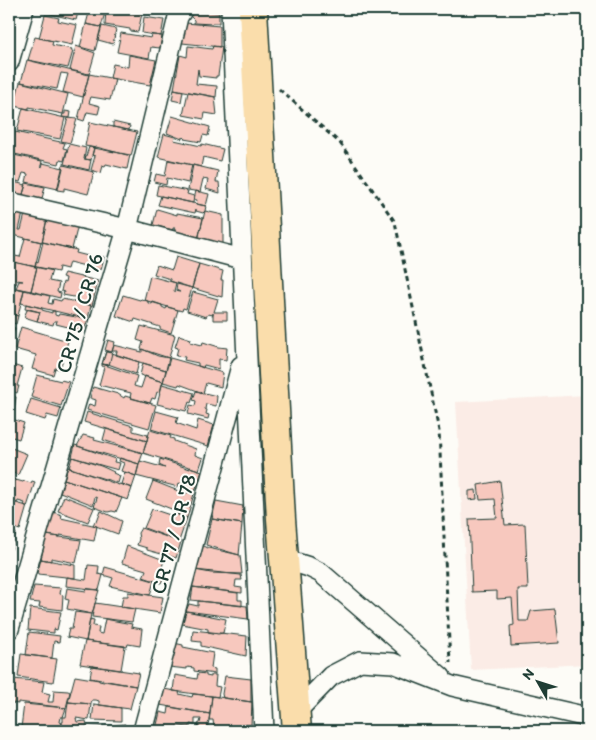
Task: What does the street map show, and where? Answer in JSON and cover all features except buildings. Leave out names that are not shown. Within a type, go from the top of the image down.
[{"type":"main road","points":[[253,9],[284,559],[296,722]]},
{"type":"street","points":[[9,62],[24,9]]},
{"type":"street","name":"CR 75 / CR 76","points":[[9,629],[127,229],[178,17],[183,9]]},
{"type":"street","points":[[231,9],[264,731]]},
{"type":"street","points":[[9,202],[127,229],[242,259]]},
{"type":"street","name":"CR 77 / CR 78","points":[[144,731],[246,348]]},
{"type":"street","points":[[284,559],[321,573],[452,686]]},
{"type":"street","points":[[296,722],[331,676],[360,660],[392,663],[452,686],[587,717]]},
{"type":"path","points":[[256,69],[340,143],[395,222],[438,431],[452,686]]},
{"type":"shaded area","points":[[587,395],[587,664],[471,670],[456,402]]}]
